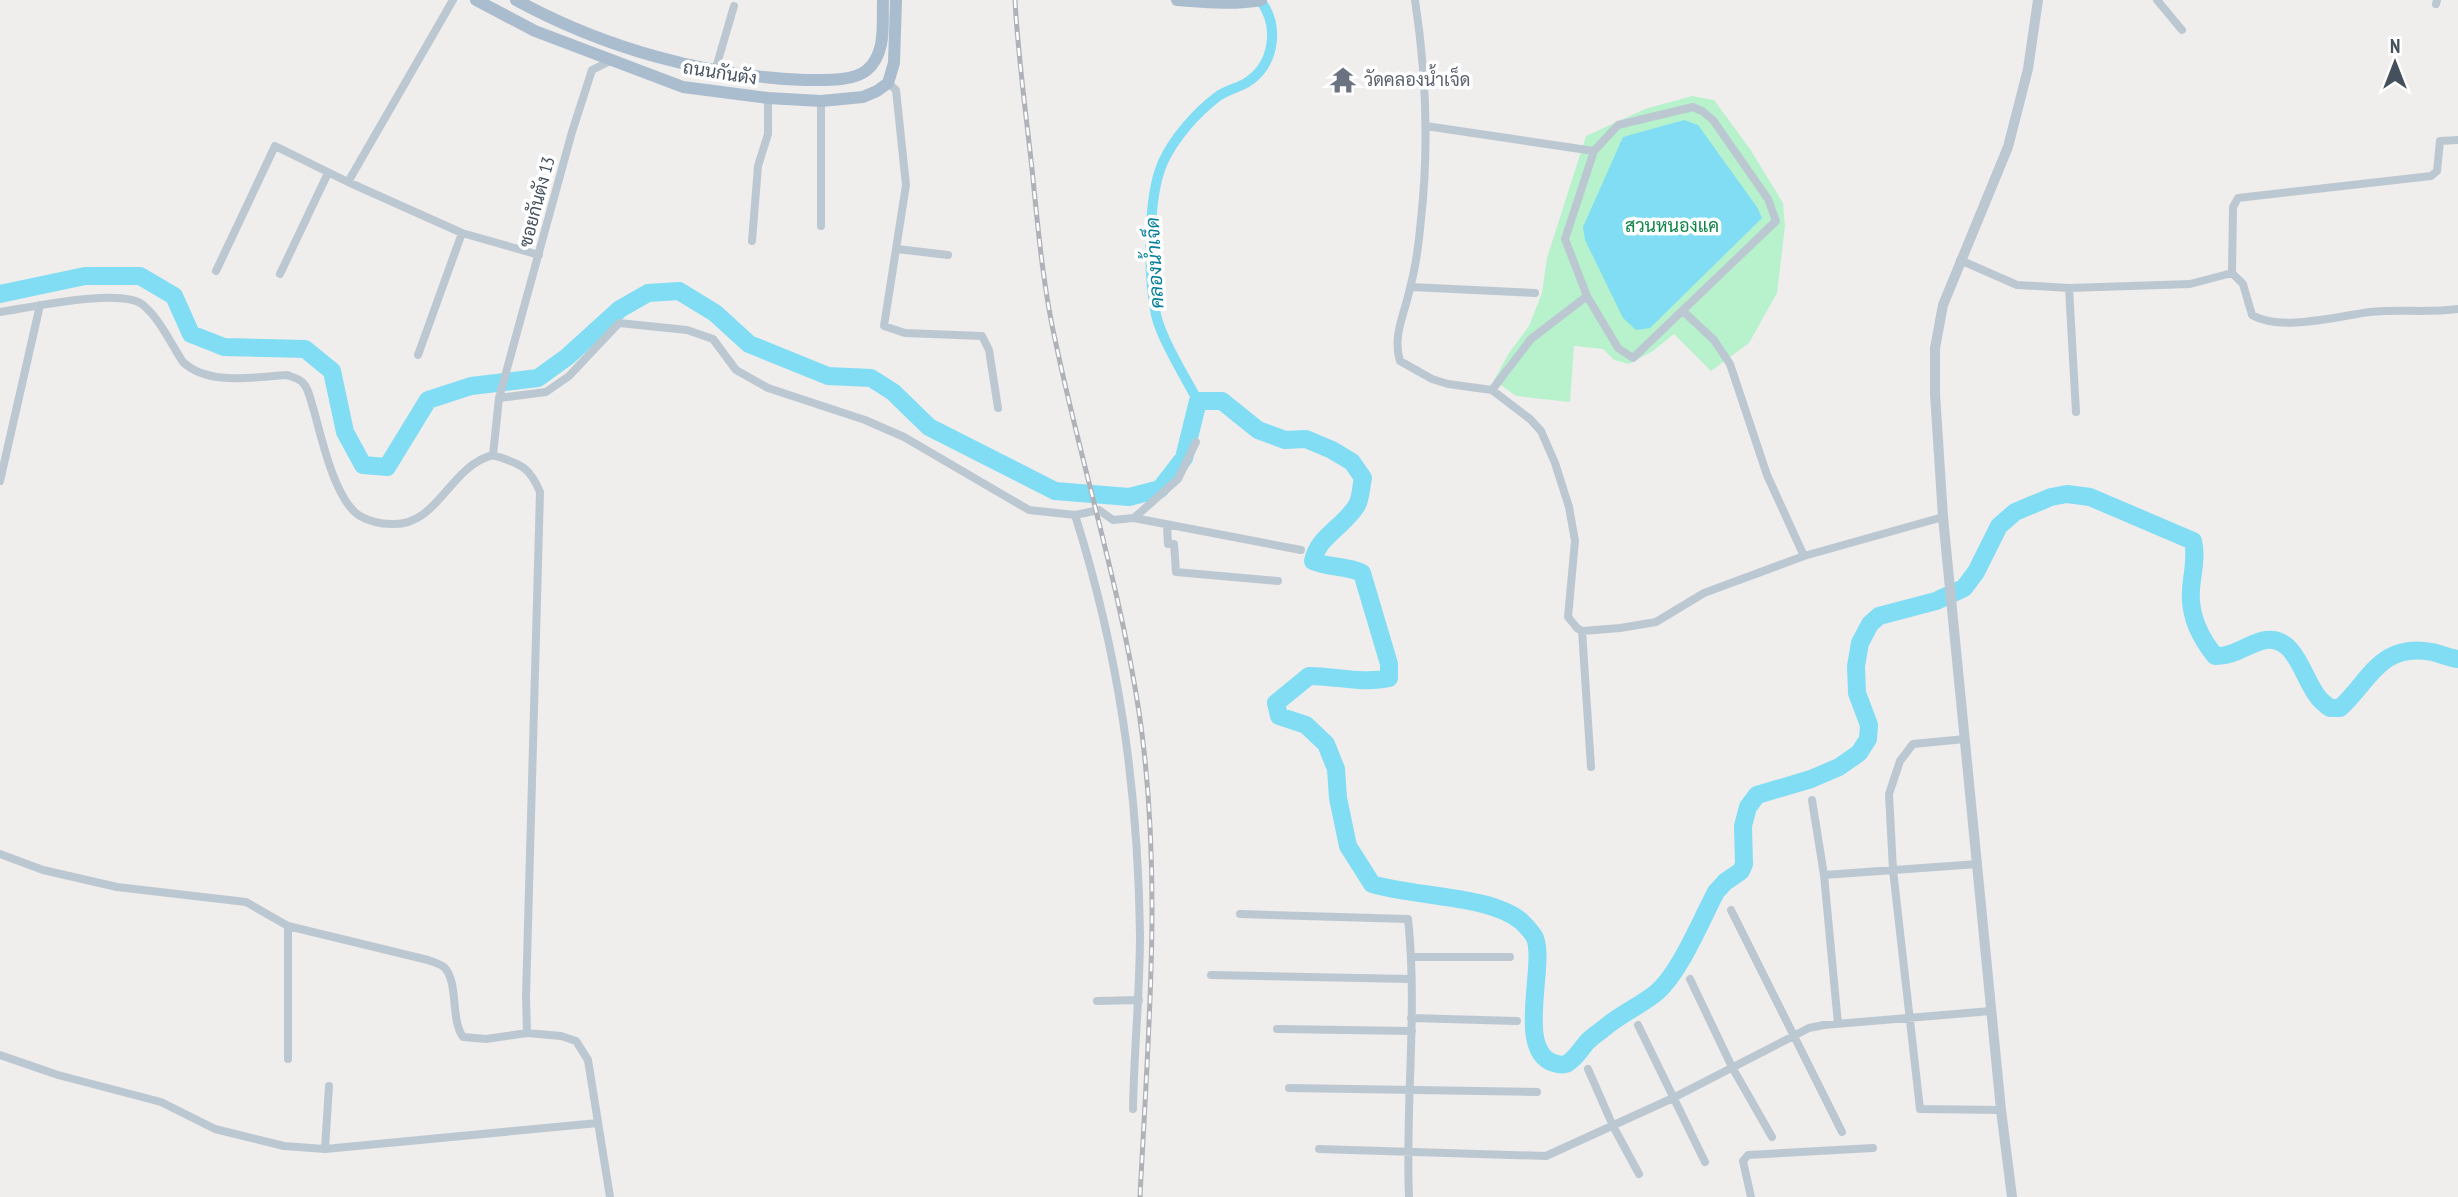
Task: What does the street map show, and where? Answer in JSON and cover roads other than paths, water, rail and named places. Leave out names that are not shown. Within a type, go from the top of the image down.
[{"type":"main road","name":"ถนนกันตัง","points":[[476,0],[535,32],[683,87],[768,98],[821,101],[863,97],[888,83]]},
{"type":"main road","name":"ถนนกันตัง","points":[[516,0],[541,6],[616,43],[684,65],[771,78],[821,80],[852,77],[866,71],[878,57],[882,43],[883,0]]},
{"type":"main road","points":[[888,83],[894,63],[896,0]]},
{"type":"main road","points":[[1177,0],[1245,3],[1261,0]]},
{"type":"main road","points":[[611,61],[616,43]]},
{"type":"main road","points":[[768,98],[771,78]]},
{"type":"street","points":[[348,182],[453,0]]},
{"type":"street","points":[[1415,0],[1426,126],[1422,220],[1411,287],[1396,338],[1396,349],[1400,361],[1432,379],[1492,390],[1530,419],[1541,431],[1569,507],[1575,541],[1568,617],[1577,628],[1583,631],[1656,622],[1704,593],[1804,556],[1943,517]]},
{"type":"street","points":[[2012,1197],[2001,1111],[1949,581],[1935,394],[1936,348],[1943,304],[2008,147],[2028,69],[2038,0]]},
{"type":"street","points":[[2157,0],[2182,30]]},
{"type":"street","points":[[715,71],[734,6]]},
{"type":"street","name":"ซอยกันตัง 13","points":[[493,455],[499,398],[572,132],[592,70],[611,61]]},
{"type":"street","points":[[888,83],[896,90],[906,185],[884,326],[905,333],[982,336],[989,350],[998,408]]},
{"type":"street","points":[[752,241],[758,166],[768,134],[768,98]]},
{"type":"street","points":[[821,101],[821,226]]},
{"type":"street","points":[[1693,107],[1702,111],[1713,120],[1768,199],[1776,221],[1633,358],[1618,348],[1587,296],[1565,239],[1594,151],[1618,125],[1693,107]]},
{"type":"street","points":[[1426,126],[1594,151]]},
{"type":"street","points":[[2458,140],[2441,141],[2437,171],[2431,176],[2238,198],[2233,206],[2232,273],[2243,284],[2252,315],[2262,321],[2322,321],[2371,312],[2458,309]]},
{"type":"street","points":[[216,271],[275,146],[461,233],[539,255]]},
{"type":"street","points":[[280,274],[328,173]]},
{"type":"street","points":[[418,355],[461,233]]},
{"type":"street","points":[[897,249],[948,255]]},
{"type":"street","points":[[1960,260],[2017,285],[2069,288],[2190,284],[2232,273]]},
{"type":"street","points":[[1411,287],[1535,293]]},
{"type":"street","points":[[2069,288],[2076,412]]},
{"type":"street","points":[[1492,390],[1531,339],[1587,296]]},
{"type":"street","points":[[0,312],[114,298],[137,301],[150,312],[190,369],[218,377],[287,375],[303,382],[345,502],[350,509],[371,520],[397,525],[417,520],[455,479],[483,457],[493,455],[519,464],[533,475],[540,492],[527,1033]]},
{"type":"street","points":[[0,481],[40,306]]},
{"type":"street","points":[[1684,312],[1714,340],[1730,364],[1767,475],[1804,556]]},
{"type":"street","points":[[499,398],[546,392],[569,376],[619,323],[687,330],[713,339],[736,370],[768,388],[865,420],[904,437],[1029,510],[1075,515],[1099,510],[1113,520],[1134,519],[1301,550]]},
{"type":"street","points":[[1134,519],[1178,479],[1196,442]]},
{"type":"street","points":[[1075,515],[1092,568],[1107,631],[1129,749],[1138,883],[1139,1000],[1133,1109]]},
{"type":"street","points":[[1167,526],[1168,544],[1174,544],[1176,572],[1278,581]]},
{"type":"street","points":[[1583,631],[1591,766]]},
{"type":"street","points":[[1965,739],[1913,744],[1900,761],[1889,794],[1893,870],[1920,1109],[2001,1111]]},
{"type":"street","points":[[1812,800],[1824,875],[1838,1024]]},
{"type":"street","points":[[0,854],[43,870],[117,887],[246,902],[288,926],[428,960],[444,967],[451,979],[458,1029],[463,1037],[486,1039],[527,1033],[561,1036],[576,1041],[588,1060],[610,1197]]},
{"type":"street","points":[[1824,875],[1978,864]]},
{"type":"street","points":[[1731,910],[1842,1132]]},
{"type":"street","points":[[1240,914],[1408,919],[1412,957],[1407,1152],[1409,1197]]},
{"type":"street","points":[[288,926],[288,1059]]},
{"type":"street","points":[[1412,957],[1510,957]]},
{"type":"street","points":[[1211,975],[1411,978]]},
{"type":"street","points":[[1690,979],[1732,1067],[1772,1137]]},
{"type":"street","points":[[1097,1001],[1139,1000]]},
{"type":"street","points":[[1319,1149],[1546,1156],[1673,1098],[1809,1028],[1991,1011]]},
{"type":"street","points":[[1411,1018],[1517,1021]]},
{"type":"street","points":[[1638,1025],[1705,1162]]},
{"type":"street","points":[[1278,1030],[1412,1031]]},
{"type":"street","points":[[0,1055],[58,1075],[161,1102],[215,1129],[284,1146],[325,1149],[598,1123]]},
{"type":"street","points":[[1588,1069],[1613,1126],[1639,1174]]},
{"type":"street","points":[[325,1149],[329,1086]]},
{"type":"street","points":[[1289,1088],[1537,1092]]},
{"type":"street","points":[[1751,1197],[1744,1161],[1748,1155],[1873,1147]]},
{"type":"water","points":[[1684,120],[1698,125],[1757,207],[1762,218],[1650,328],[1636,330],[1623,318],[1585,240],[1583,227],[1623,137]]},
{"type":"waterway","name":"คลองน้ำเจ็ด","points":[[1198,401],[1168,347],[1156,315],[1150,259],[1154,196],[1163,162],[1186,127],[1217,97],[1246,83],[1263,66],[1268,56],[1272,33],[1270,21],[1260,0]]},
{"type":"waterway","points":[[0,294],[85,276],[140,276],[174,296],[191,334],[224,347],[305,349],[332,371],[345,432],[363,465],[387,467],[428,400],[471,386],[538,378],[567,357],[620,309],[648,293],[679,291],[715,313],[749,344],[828,376],[871,378],[893,392],[929,427],[1055,491],[1129,497],[1160,489],[1184,458],[1198,401],[1222,401],[1258,430],[1285,440],[1306,439],[1332,450],[1352,462],[1363,478],[1361,492],[1352,513],[1320,545],[1313,561],[1362,573],[1389,664],[1389,678],[1360,680],[1309,676],[1276,703],[1279,716],[1306,725],[1326,744],[1336,769],[1338,798],[1348,846],[1372,884],[1490,906],[1507,912],[1531,931],[1537,951],[1534,1006],[1536,1042],[1542,1055],[1560,1065],[1572,1060],[1594,1036],[1665,984],[1716,892],[1741,871],[1744,864],[1743,826],[1748,807],[1757,795],[1811,779],[1839,767],[1859,753],[1868,739],[1869,725],[1857,693],[1856,666],[1860,643],[1870,624],[1879,616],[1936,601],[1964,588],[1976,572],[1999,526],[2015,512],[2051,497],[2067,494],[2090,497],[2193,541],[2193,617],[2204,641],[2215,656],[2266,640],[2285,645],[2298,660],[2313,689],[2330,708],[2340,708],[2378,666],[2400,653],[2414,650],[2458,659]]},
{"type":"railway","points":[[1015,0],[1022,85],[1051,323],[1122,619],[1139,712],[1146,772],[1152,954],[1140,1197]]},
{"type":"place","name":"วัดคลองน้ำเจ็ด","points":[[1343,80]]},
{"type":"park label","name":"สวนหนองแค","points":[[1672,226]]}]
